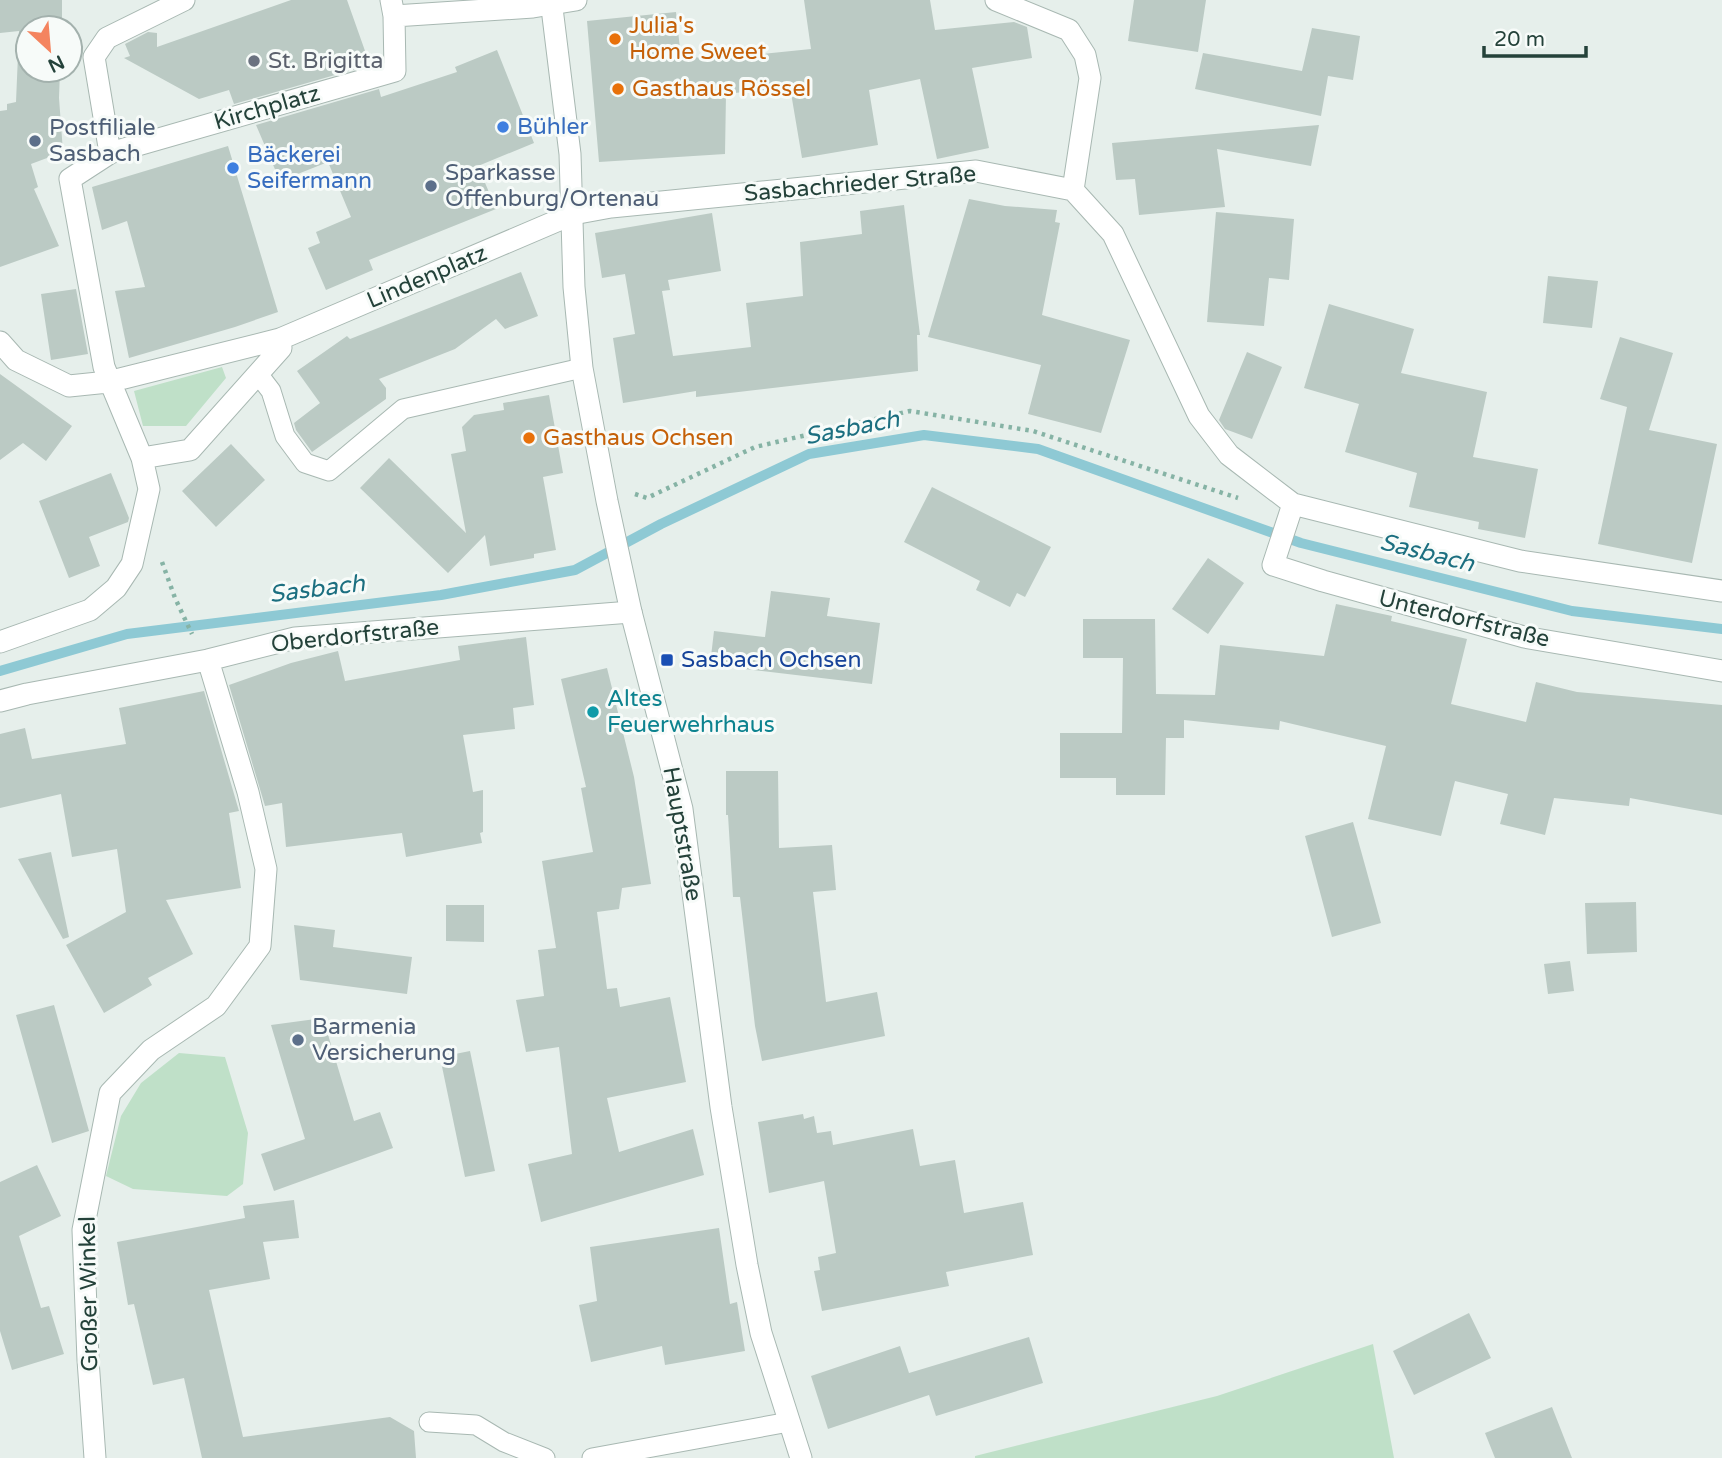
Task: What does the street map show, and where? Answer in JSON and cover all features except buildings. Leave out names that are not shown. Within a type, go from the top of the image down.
[{"type":"street","points":[[110,153],[94,57],[107,38],[184,0]]},
{"type":"street","points":[[392,8],[576,0]]},
{"type":"street","points":[[996,0],[1069,30],[1085,55],[1090,78],[1073,190],[1113,234],[1199,416],[1229,454],[1291,511],[1520,561],[1722,591]]},
{"type":"street","name":"Hauptstraße","points":[[551,2],[570,154],[574,287],[582,368],[631,612],[682,809],[721,1107],[747,1265],[761,1333],[801,1458]]},
{"type":"street","name":"Kirchplatz","points":[[108,382],[70,179],[110,153],[395,71],[392,8]]},
{"type":"street","name":"Sasbachrieder Straße","points":[[573,214],[611,207],[976,171],[1073,190]]},
{"type":"street","name":"Lindenplatz","points":[[0,342],[16,360],[69,386],[108,382],[279,340],[573,214]]},
{"type":"street","points":[[142,458],[190,450],[281,348],[279,340]]},
{"type":"street","points":[[0,642],[90,610],[117,588],[132,564],[149,489],[142,458],[108,382]]},
{"type":"street","name":"Unterdorfstraße","points":[[1291,511],[1273,565],[1323,582],[1524,637],[1722,671]]},
{"type":"street","name":"Oberdorfstraße","points":[[0,701],[208,660],[295,638],[631,612]]},
{"type":"street","name":"Großer Winkel","points":[[95,1458],[83,1230],[110,1093],[151,1050],[216,1006],[260,946],[266,869],[248,792],[208,660]]},
{"type":"lane","points":[[258,374],[271,391],[285,436],[305,463],[329,471],[403,409],[582,368]]},
{"type":"lane","points":[[429,1422],[476,1425],[504,1442],[545,1458]]},
{"type":"lane","points":[[592,1458],[789,1422]]},
{"type":"path","points":[[644,497],[648,498],[755,447],[910,411],[1033,431],[1249,502]]},
{"type":"path","points":[[161,561],[195,639]]},
{"type":"green space","points":[[222,367],[226,378],[186,426],[143,426],[134,391]]},
{"type":"green space","points":[[179,1053],[225,1057],[248,1133],[243,1184],[227,1196],[133,1189],[106,1176],[121,1116],[141,1083]]},
{"type":"green space","points":[[1373,1344],[1394,1458],[975,1458],[1217,1396]]},
{"type":"waterway","name":"Sasbach","points":[[0,671],[127,634],[441,595],[575,570],[661,524],[809,454],[924,435],[1038,449],[1301,543],[1572,611],[1722,629]]},
{"type":"place","name":"Julia's Home Sweet","points":[[615,39]]},
{"type":"place","name":"St. Brigitta","points":[[254,61]]},
{"type":"place","name":"Gasthaus Rössel","points":[[618,89]]},
{"type":"place","name":"Bühler","points":[[503,127]]},
{"type":"place","name":"Postfiliale Sasbach","points":[[35,141]]},
{"type":"place","name":"Bäckerei Seifermann","points":[[233,168]]},
{"type":"place","name":"Sparkasse Offenburg/Ortenau","points":[[431,186]]},
{"type":"place","name":"Gasthaus Ochsen","points":[[529,438]]},
{"type":"place","name":"Sasbach Ochsen","points":[[667,660]]},
{"type":"place","name":"Altes Feuerwehrhaus","points":[[593,712]]},
{"type":"place","name":"Barmenia Versicherung","points":[[298,1040]]}]
